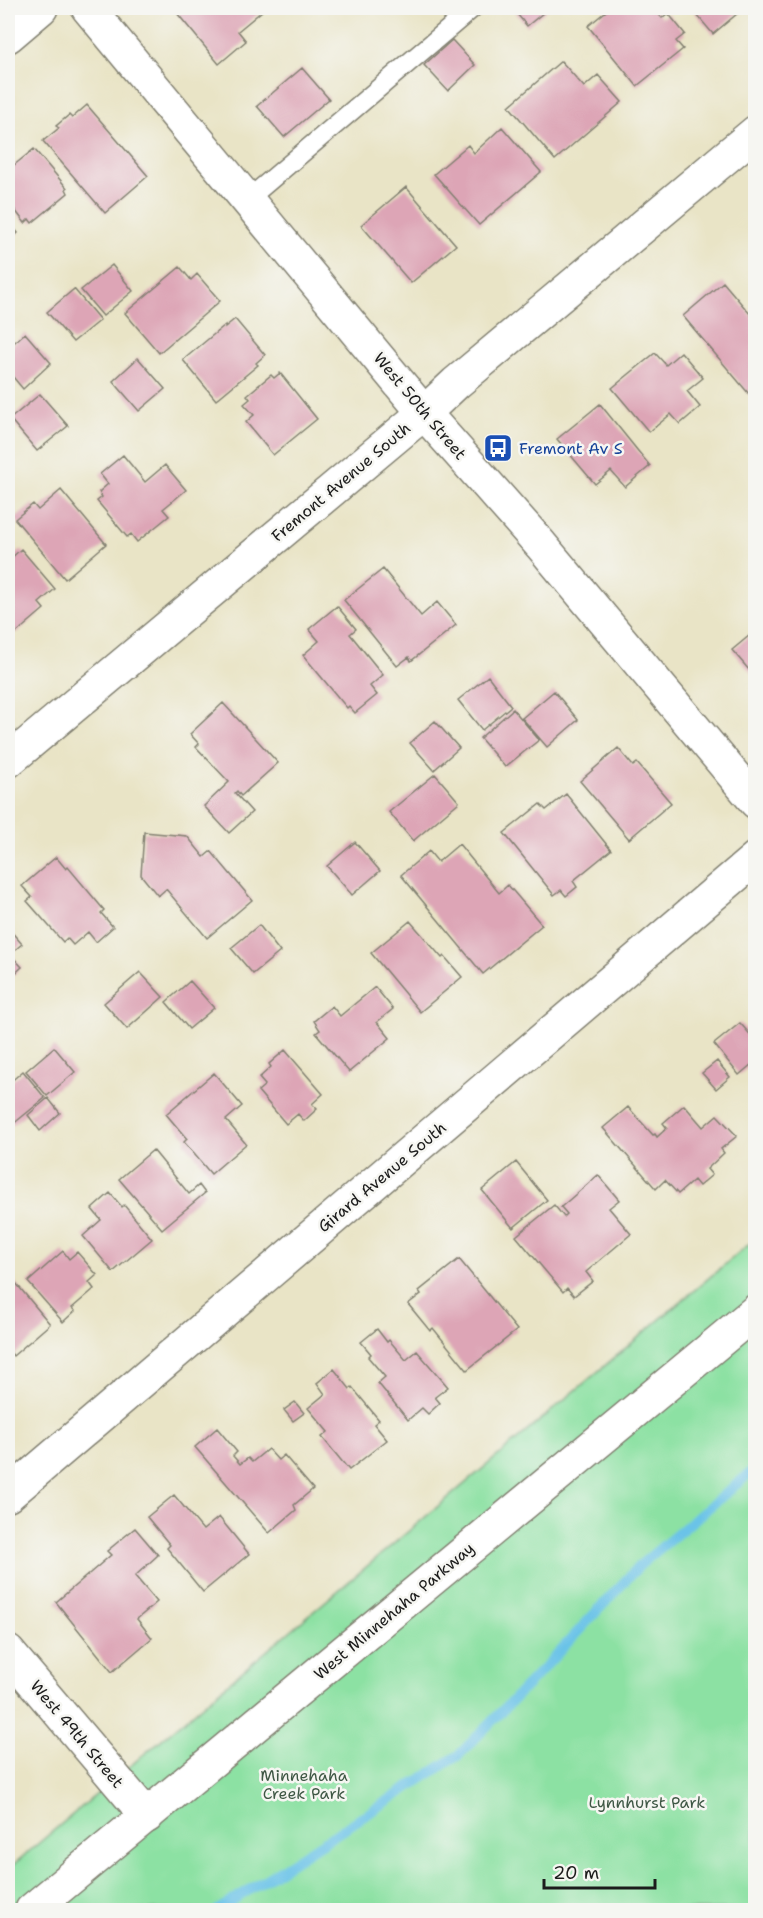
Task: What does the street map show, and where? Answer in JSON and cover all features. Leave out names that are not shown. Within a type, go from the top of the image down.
[{"type":"street","points":[[8,36],[41,8]]},
{"type":"street","name":"West 50th Street","points":[[88,8],[424,413],[541,545],[756,802]]},
{"type":"street","name":"Fremont Avenue South","points":[[8,761],[756,132]]},
{"type":"street","name":"Girard Avenue South","points":[[8,1496],[756,858]]},
{"type":"street","name":"West Minnehaha Parkway","points":[[32,1911],[756,1311]]},
{"type":"street","name":"West 49th Street","points":[[8,1652],[147,1816]]},
{"type":"lane","points":[[247,200],[473,8]]},
{"type":"green space","name":"Minnehaha Creek Park","points":[[755,1239],[755,1910],[8,1910],[8,1869]]},
{"type":"building","points":[[183,8],[259,8],[262,11],[238,31],[246,41],[219,64],[177,13]]},
{"type":"building","points":[[512,8],[549,8],[527,26]]},
{"type":"building","points":[[610,8],[653,8],[662,18],[668,13],[685,34],[676,41],[683,49],[637,86],[588,26]]},
{"type":"building","points":[[691,8],[744,8],[713,34]]},
{"type":"building","points":[[452,40],[475,65],[448,91],[424,65]]},
{"type":"building","points":[[561,61],[584,87],[598,75],[622,102],[555,160],[509,106]]},
{"type":"building","points":[[302,68],[329,99],[284,137],[257,106]]},
{"type":"building","points":[[87,105],[148,176],[105,213],[43,141],[59,128],[56,126],[69,115],[72,118]]},
{"type":"building","points":[[502,127],[541,172],[479,225],[434,174],[468,145],[474,153]]},
{"type":"building","points":[[34,149],[67,188],[68,193],[32,223],[29,219],[25,223],[8,201],[8,170]]},
{"type":"building","points":[[406,187],[456,245],[411,283],[361,225]]},
{"type":"building","points":[[8,221],[18,233],[8,242]]},
{"type":"building","points":[[112,265],[133,291],[103,316],[81,290]]},
{"type":"building","points":[[180,267],[191,280],[197,274],[220,301],[159,353],[125,313]]},
{"type":"building","points":[[723,282],[756,321],[756,343],[753,346],[756,349],[756,388],[749,394],[683,316]]},
{"type":"building","points":[[74,289],[100,320],[73,342],[47,312]]},
{"type":"building","points":[[235,319],[265,355],[256,363],[258,365],[216,400],[183,360]]},
{"type":"building","points":[[25,333],[51,363],[23,389],[8,371],[8,348]]},
{"type":"building","points":[[681,352],[703,378],[687,391],[700,407],[680,424],[671,414],[649,432],[612,388],[655,353],[666,365]]},
{"type":"building","points":[[138,358],[165,389],[139,411],[113,381]]},
{"type":"building","points":[[280,373],[317,419],[273,455],[246,422],[254,415],[244,404],[250,399],[247,395],[271,375],[274,378]]},
{"type":"building","points":[[40,394],[68,426],[37,451],[10,419]]},
{"type":"building","points":[[600,404],[650,466],[625,487],[611,471],[595,484],[557,439]]},
{"type":"building","points":[[123,455],[145,482],[165,465],[186,490],[163,509],[169,516],[137,542],[131,534],[127,537],[97,501],[102,497],[99,492],[108,484],[100,474]]},
{"type":"building","points":[[61,490],[106,544],[65,579],[15,519],[33,504],[38,510]]},
{"type":"building","points":[[21,549],[55,589],[39,603],[44,609],[16,633],[8,623],[8,561]]},
{"type":"building","points":[[383,569],[421,616],[437,602],[456,625],[411,661],[409,657],[397,666],[344,600]]},
{"type":"building","points":[[337,606],[356,629],[350,634],[383,675],[370,686],[377,695],[355,713],[349,706],[347,708],[303,655],[319,641],[309,629]]},
{"type":"building","points":[[756,630],[756,678],[732,650]]},
{"type":"building","points":[[488,676],[511,706],[482,730],[458,700]]},
{"type":"building","points":[[554,691],[578,720],[547,747],[522,718]]},
{"type":"building","points":[[223,703],[278,763],[241,796],[237,791],[235,793],[252,812],[229,833],[204,806],[229,782],[196,747],[199,744],[190,734]]},
{"type":"building","points":[[513,709],[539,740],[505,767],[480,738]]},
{"type":"building","points":[[435,721],[459,748],[434,770],[410,743]]},
{"type":"building","points":[[618,748],[633,766],[637,763],[671,803],[629,839],[580,781]]},
{"type":"building","points":[[435,774],[459,802],[413,841],[389,812]]},
{"type":"building","points":[[566,794],[611,850],[573,881],[577,887],[566,896],[561,890],[554,895],[504,833],[540,804],[546,810]]},
{"type":"building","points":[[144,832],[187,836],[204,857],[211,851],[252,900],[207,938],[166,889],[158,896],[141,875]]},
{"type":"building","points":[[355,842],[380,871],[352,895],[327,866]]},
{"type":"building","points":[[459,844],[499,893],[508,885],[542,925],[483,974],[401,875],[429,851],[438,862]]},
{"type":"building","points":[[56,857],[66,869],[68,867],[104,910],[101,913],[113,927],[96,942],[88,932],[73,945],[67,938],[63,942],[27,901],[32,897],[22,886]]},
{"type":"building","points":[[410,921],[462,977],[420,1012],[371,953]]},
{"type":"building","points":[[259,925],[280,952],[253,974],[231,948]]},
{"type":"building","points":[[8,928],[22,944],[10,954],[22,967],[8,980]]},
{"type":"building","points":[[140,972],[163,997],[127,1029],[104,1003]]},
{"type":"building","points":[[190,981],[214,1008],[189,1029],[166,1002]]},
{"type":"building","points":[[375,987],[393,1009],[377,1022],[390,1038],[349,1072],[316,1033],[320,1030],[314,1021],[332,1006],[340,1016]]},
{"type":"building","points":[[740,1023],[756,1041],[756,1068],[752,1064],[739,1075],[714,1044]]},
{"type":"building","points":[[54,1047],[75,1072],[47,1096],[26,1071]]},
{"type":"building","points":[[285,1050],[323,1094],[312,1104],[317,1109],[304,1121],[298,1114],[286,1124],[258,1091],[265,1085],[259,1078],[271,1067],[269,1064]]},
{"type":"building","points":[[717,1061],[730,1077],[716,1089],[702,1073]]},
{"type":"building","points":[[23,1071],[45,1098],[12,1125],[8,1119],[8,1084]]},
{"type":"building","points":[[214,1073],[242,1106],[226,1120],[246,1144],[211,1174],[184,1142],[187,1139],[166,1114]]},
{"type":"building","points":[[48,1098],[60,1113],[40,1131],[28,1115]]},
{"type":"building","points":[[684,1105],[703,1127],[717,1115],[737,1136],[721,1149],[724,1153],[707,1169],[712,1175],[699,1186],[694,1180],[678,1194],[665,1180],[656,1189],[603,1128],[628,1107],[657,1137],[667,1128],[663,1123]]},
{"type":"building","points":[[153,1150],[189,1194],[199,1185],[205,1193],[162,1229],[119,1179]]},
{"type":"building","points":[[516,1162],[547,1200],[513,1228],[482,1190]]},
{"type":"building","points":[[598,1175],[619,1200],[609,1208],[631,1234],[586,1272],[593,1281],[574,1296],[567,1288],[563,1292],[516,1236],[554,1205],[564,1217],[567,1214],[561,1207]]},
{"type":"building","points":[[110,1193],[122,1207],[124,1205],[152,1239],[113,1272],[83,1236],[101,1220],[92,1209]]},
{"type":"building","points":[[63,1251],[69,1259],[77,1252],[97,1275],[89,1282],[94,1289],[72,1308],[75,1311],[63,1322],[28,1282]]},
{"type":"building","points":[[459,1259],[517,1330],[467,1370],[433,1328],[430,1331],[408,1304],[421,1294],[419,1291]]},
{"type":"building","points":[[15,1282],[50,1324],[13,1356],[8,1349],[8,1288]]},
{"type":"building","points":[[377,1329],[406,1360],[417,1351],[448,1387],[435,1397],[440,1403],[428,1414],[422,1408],[408,1420],[378,1383],[385,1377],[368,1357],[371,1354],[361,1342]]},
{"type":"building","points":[[334,1369],[379,1420],[374,1424],[387,1440],[349,1470],[322,1437],[328,1432],[308,1408],[325,1394],[317,1383]]},
{"type":"building","points":[[295,1402],[304,1413],[293,1421],[284,1410]]},
{"type":"building","points":[[217,1428],[237,1452],[233,1456],[240,1464],[248,1458],[252,1462],[268,1449],[278,1460],[284,1455],[313,1489],[294,1505],[296,1510],[269,1533],[195,1447]]},
{"type":"building","points":[[174,1495],[203,1530],[219,1517],[249,1554],[203,1592],[167,1548],[170,1545],[147,1517]]},
{"type":"building","points":[[135,1528],[158,1555],[135,1576],[157,1602],[137,1619],[152,1638],[112,1672],[56,1602],[111,1555],[107,1551]]},
{"type":"waterway","points":[[218,1910],[459,1755],[639,1566],[756,1468]]},
{"type":"place","name":"Fremont Av S","points":[[498,448]]},
{"type":"park label","name":"Lynnhurst Park","points":[[647,1802]]}]
